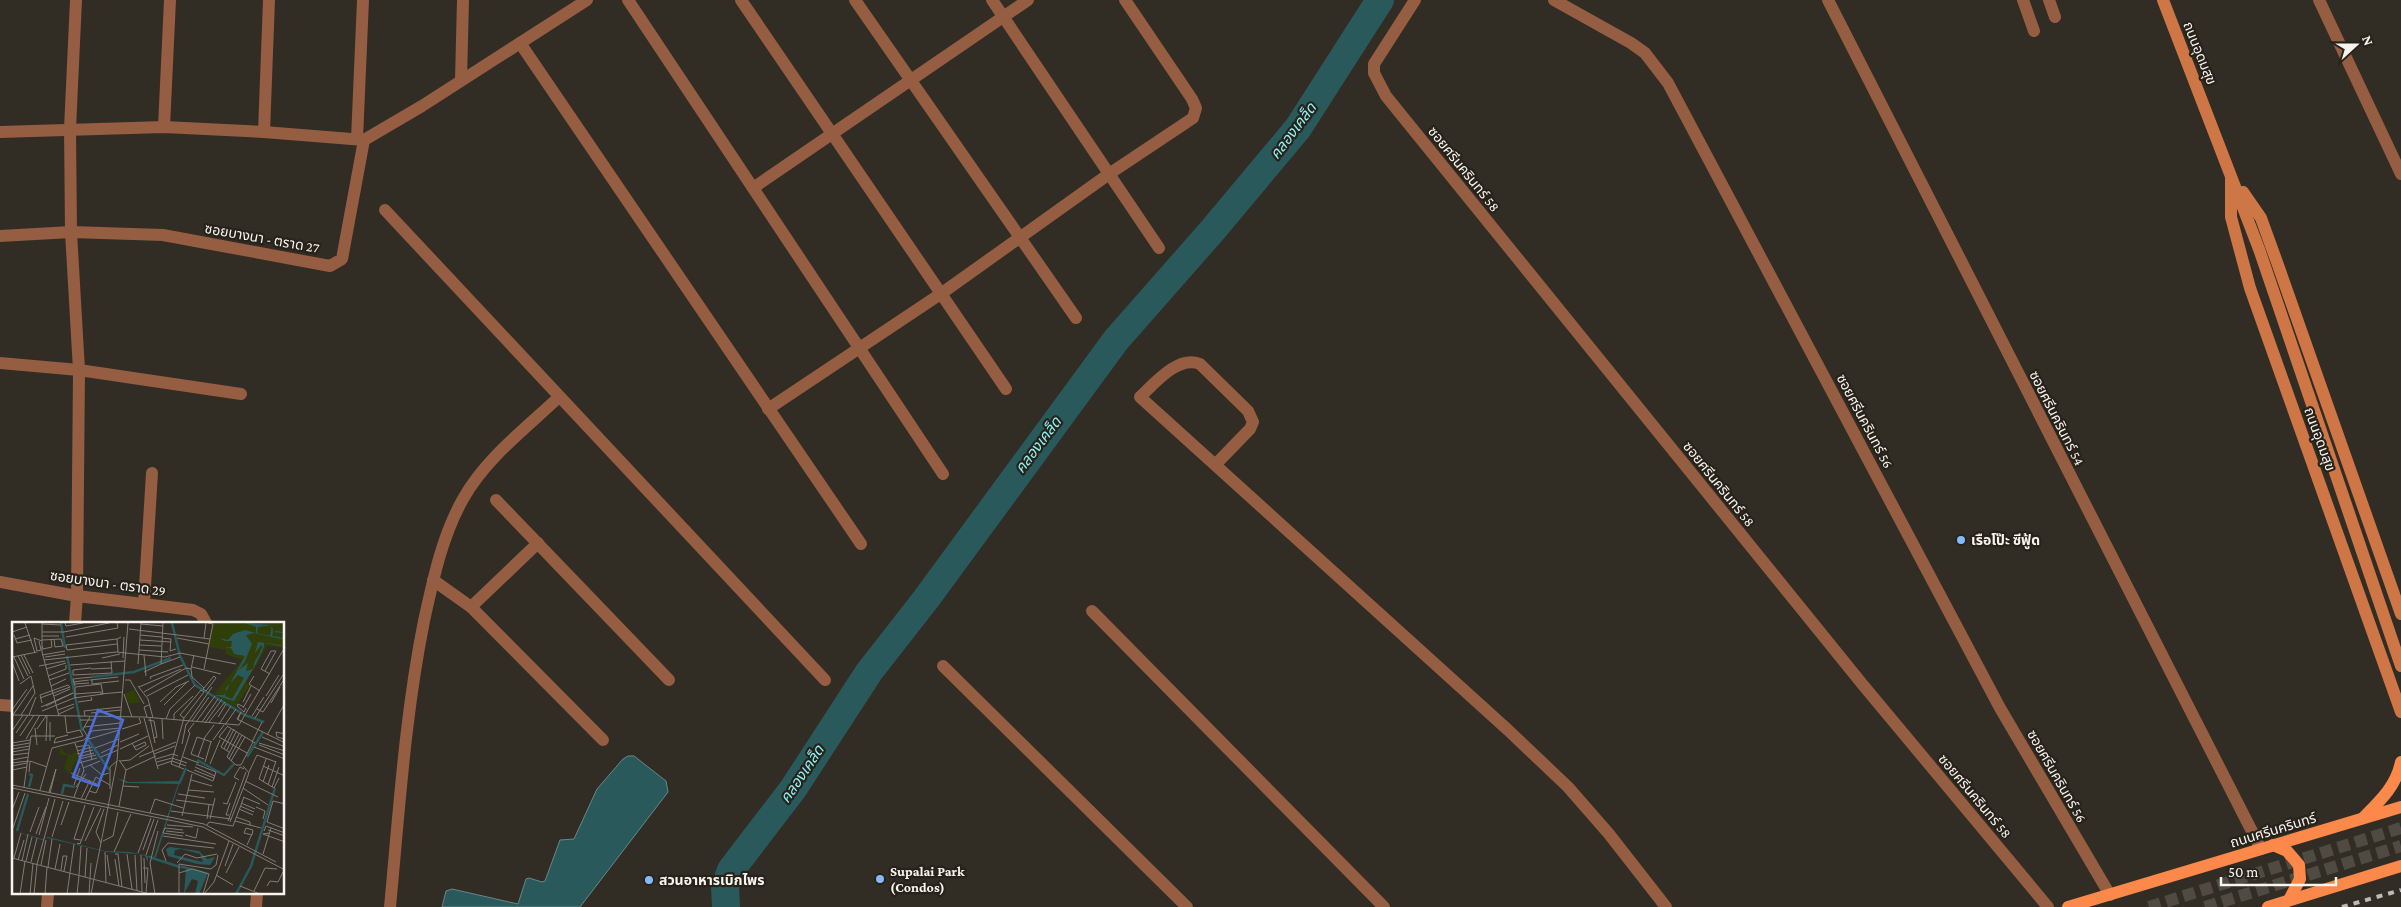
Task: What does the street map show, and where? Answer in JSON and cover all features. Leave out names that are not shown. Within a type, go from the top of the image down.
[{"type":"main road","name":"ถนนอุดมสุข","points":[[2162,0],[2259,248],[2401,666]]},
{"type":"main road","name":"ถนนอุดมสุข","points":[[2231,173],[2261,218],[2401,614]]},
{"type":"main road","name":"ถนนอุดมสุข","points":[[2231,173],[2230,216],[2250,288],[2401,712]]},
{"type":"main road","points":[[2357,589],[2368,599],[2377,600],[2383,597],[2388,579]]},
{"type":"main road","points":[[2362,818],[2383,798],[2398,776],[2401,762]]},
{"type":"main road","name":"ถนนศรีนครินทร์","points":[[2068,907],[2401,807]]},
{"type":"main road","points":[[2267,847],[2287,852],[2299,865],[2300,879],[2289,900]]},
{"type":"main road","points":[[2268,907],[2401,866]]},
{"type":"street","points":[[75,622],[77,596],[79,370],[71,232],[70,129],[76,0]]},
{"type":"street","points":[[164,127],[170,0]]},
{"type":"street","points":[[264,132],[269,0]]},
{"type":"street","name":"ซอยบางนา - ตราด 27","points":[[0,236],[71,232],[163,235],[330,266],[334,265],[342,259],[360,139],[363,0]]},
{"type":"street","points":[[461,80],[463,0]]},
{"type":"street","points":[[0,132],[164,127],[360,139],[461,80],[587,0]]},
{"type":"street","points":[[628,0],[943,474]]},
{"type":"street","points":[[741,0],[1006,389]]},
{"type":"street","points":[[855,0],[1076,318]]},
{"type":"street","points":[[992,0],[1160,248]]},
{"type":"street","points":[[753,188],[1028,0]]},
{"type":"street","points":[[768,409],[942,293],[1109,174],[1193,118],[1196,113],[1192,99],[1125,0]]},
{"type":"street","name":"ซอยศรีนครินทร์ 58","points":[[1415,0],[1374,64],[1374,74],[1382,90],[1856,677],[2048,907]]},
{"type":"street","name":"ซอยศรีนครินทร์ 56","points":[[1554,0],[1631,43],[1645,54],[1668,83],[2000,708],[2110,895]]},
{"type":"street","name":"ซอยศรีนครินทร์ 54","points":[[1828,0],[2267,847]]},
{"type":"street","points":[[2023,0],[2034,31]]},
{"type":"street","points":[[2049,0],[2055,17]]},
{"type":"street","points":[[2319,0],[2401,174]]},
{"type":"street","points":[[520,43],[861,544]]},
{"type":"street","points":[[385,210],[825,680]]},
{"type":"street","points":[[1215,465],[1250,429],[1253,422],[1251,416],[1200,364],[1192,361],[1185,362],[1168,372],[1140,397],[1215,465],[1508,730],[1568,787],[1609,834],[1666,907]]},
{"type":"street","points":[[0,363],[79,370],[241,394]]},
{"type":"street","points":[[390,907],[416,662],[433,580],[450,526],[463,498],[476,480],[559,397]]},
{"type":"street","points":[[144,603],[152,473]]},
{"type":"street","points":[[496,500],[669,680]]},
{"type":"street","points":[[471,607],[538,543]]},
{"type":"street","points":[[433,580],[471,607],[603,740]]},
{"type":"street","name":"ซอยบางนา - ตราด 29","points":[[0,582],[77,596],[193,610],[201,614],[205,622]]},
{"type":"street","points":[[1092,611],[1384,907]]},
{"type":"street","points":[[943,666],[1187,907]]},
{"type":"street","points":[[47,907],[48,894]]},
{"type":"street","points":[[256,907],[257,894]]},
{"type":"water","points":[[628,756],[634,756],[666,781],[668,792],[580,907],[442,907],[446,891],[452,889],[518,904],[526,879],[545,881],[560,840],[574,839],[597,789],[623,759]]},
{"type":"waterway","name":"คลองเคล็ด","points":[[726,907],[725,887],[731,870],[793,789],[869,672],[926,599],[1116,340],[1211,232],[1298,128],[1380,0]]},
{"type":"tunnel","points":[[2149,907],[2401,828]]},
{"type":"tunnel","points":[[2205,907],[2401,846]]},
{"type":"railway","points":[[2342,907],[2401,890]]},
{"type":"place","name":"เรือโป๊ะ ซีฟู้ด","points":[[1961,540]]},
{"type":"place","name":"Supalai Park (Condos)","points":[[880,879]]},
{"type":"place","name":"สวนอาหารเบิกไพร","points":[[649,880]]}]
